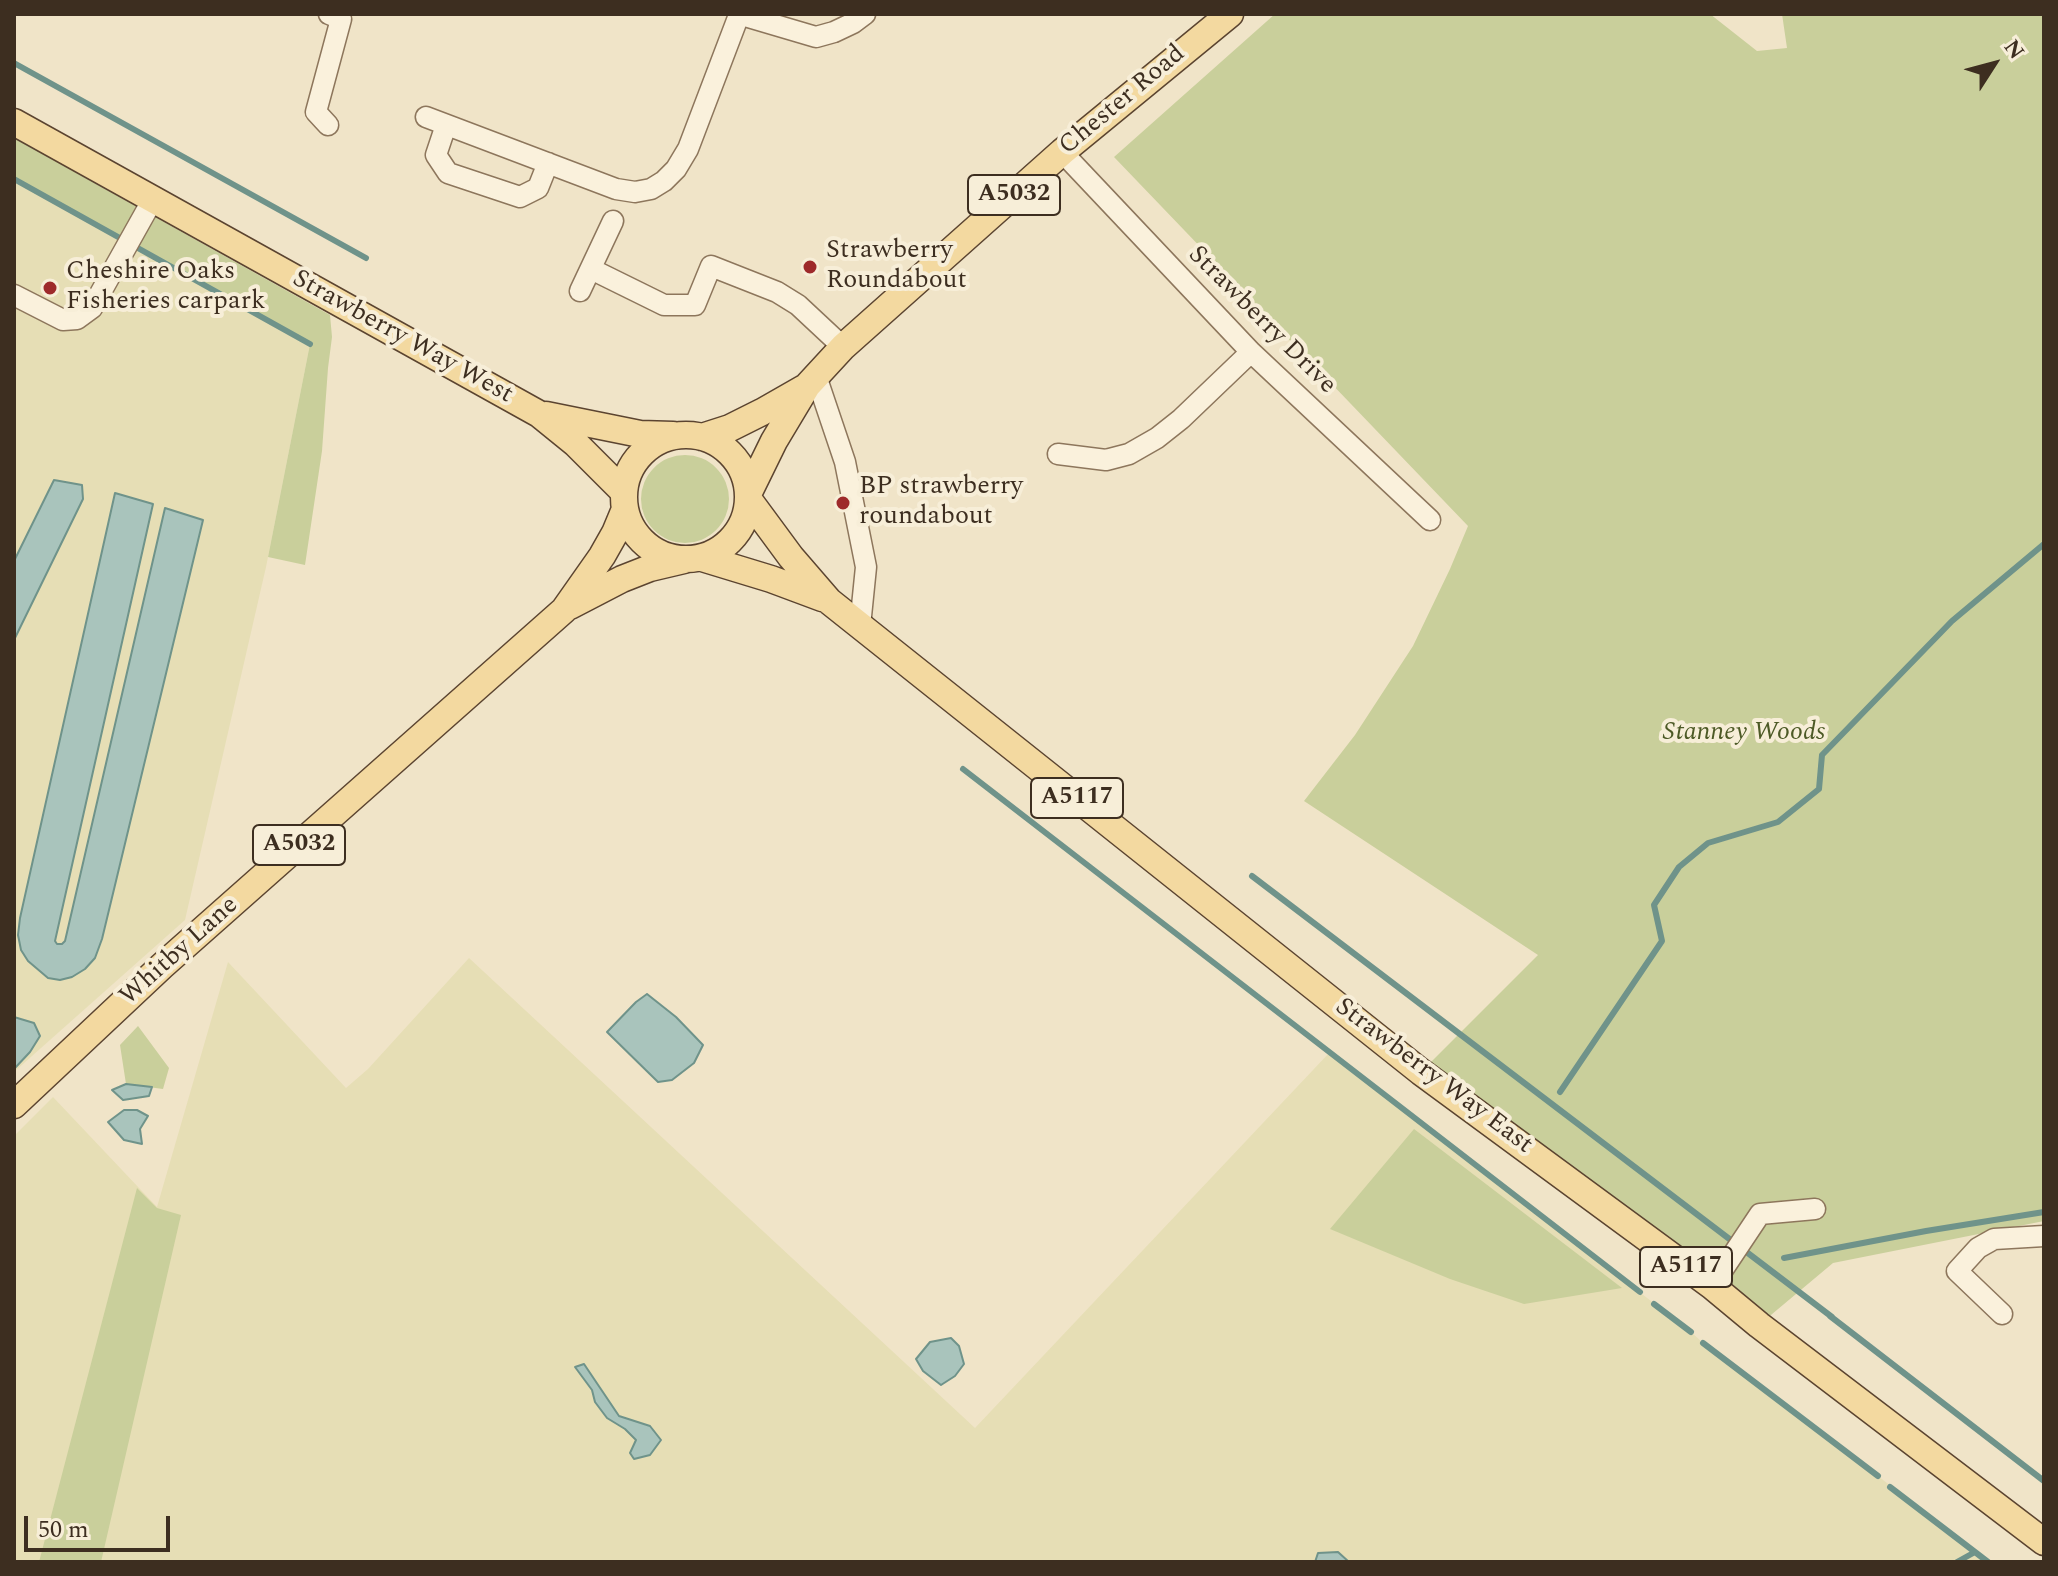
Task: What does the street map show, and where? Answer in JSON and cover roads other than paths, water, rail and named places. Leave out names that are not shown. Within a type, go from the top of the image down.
[{"type":"main road","name":"Chester Road","points":[[749,496],[774,441],[812,381],[843,347],[1062,152],[1230,14]]},
{"type":"main road","name":"Strawberry Way West","points":[[14,122],[539,414],[576,444],[625,501]]},
{"type":"main road","name":"Chester Road","points":[[689,436],[730,428],[812,381]]},
{"type":"main road","name":"Strawberry Way West","points":[[539,414],[640,434],[689,436]]},
{"type":"main road","name":"A5117","points":[[689,436],[719,444],[734,457],[744,473],[749,496]]},
{"type":"main road","points":[[625,501],[629,472],[640,455],[656,442],[689,436]]},
{"type":"main road","points":[[693,559],[720,550],[735,537],[745,520],[749,496]]},
{"type":"main road","name":"Strawberry Way East","points":[[749,496],[791,557],[829,601],[1421,1072],[1712,1286],[2044,1542]]},
{"type":"main road","name":"A5117","points":[[625,501],[633,529],[646,545],[664,555],[693,559]]},
{"type":"main road","name":"Whitby Lane","points":[[14,1105],[162,966],[564,610],[615,533],[625,501]]},
{"type":"main road","name":"Strawberry Way East","points":[[693,559],[771,579],[829,601]]},
{"type":"main road","name":"Whitby Lane","points":[[564,610],[622,579],[650,568],[693,559]]},
{"type":"street","points":[[548,163],[538,188],[520,197],[448,173],[436,155],[436,121],[548,163],[616,189],[635,192],[651,189],[676,169],[688,149],[739,14],[816,37],[834,32],[865,14]]},
{"type":"street","points":[[313,117],[338,16]]},
{"type":"street","name":"Strawberry Drive","points":[[1062,152],[1251,352],[1430,520]]},
{"type":"street","points":[[14,295],[63,320],[77,319],[92,308],[153,199]]},
{"type":"street","points":[[580,291],[613,221]]},
{"type":"street","points":[[591,269],[664,305],[695,305],[711,266],[777,292],[798,305],[843,347]]},
{"type":"street","points":[[1058,454],[1106,460],[1129,454],[1181,419],[1251,352]]},
{"type":"street","points":[[812,381],[845,462],[866,567],[860,626]]},
{"type":"street","points":[[1712,1286],[1760,1214],[1815,1209]]},
{"type":"street","points":[[2002,1314],[1957,1271],[1978,1248],[1994,1239],[2044,1236]]},
{"type":"water","points":[[54,480],[82,485],[83,499],[14,640],[14,561]]},
{"type":"water","points":[[115,493],[153,504],[55,941],[57,944],[65,941],[165,508],[203,520],[102,939],[95,958],[85,969],[60,980],[48,978],[28,961],[21,950],[18,935]]},
{"type":"water","points":[[647,994],[676,1017],[703,1045],[694,1063],[672,1080],[658,1082],[607,1032]]},
{"type":"water","points":[[14,1017],[34,1023],[40,1036],[14,1069]]},
{"type":"water","points":[[126,1084],[152,1087],[149,1096],[123,1100],[112,1090]]},
{"type":"water","points":[[124,1110],[137,1110],[148,1116],[140,1129],[142,1144],[124,1140],[108,1122]]},
{"type":"water","points":[[951,1338],[959,1346],[964,1364],[955,1376],[941,1385],[923,1371],[916,1359],[930,1342]]},
{"type":"water","points":[[584,1364],[619,1416],[650,1426],[661,1440],[650,1455],[634,1459],[630,1453],[636,1440],[607,1418],[595,1402],[592,1390],[575,1367]]},
{"type":"water","points":[[1338,1552],[1349,1562],[1315,1562],[1318,1553]]},
{"type":"waterway","points":[[14,63],[366,258]]},
{"type":"waterway","points":[[14,179],[310,344]]},
{"type":"waterway","points":[[1560,1092],[1662,941],[1654,905],[1679,867],[1708,843],[1778,822],[1819,789],[1822,755],[1952,621],[2044,544]]},
{"type":"waterway","points":[[963,769],[1640,1292]]},
{"type":"waterway","points":[[1252,876],[1832,1317]]},
{"type":"waterway","points":[[1784,1258],[2044,1212]]},
{"type":"waterway","points":[[1654,1304],[1691,1332]]},
{"type":"waterway","points":[[1830,1316],[2044,1481]]},
{"type":"waterway","points":[[1703,1343],[1878,1476]]},
{"type":"waterway","points":[[1890,1487],[1975,1552],[1957,1562]]},
{"type":"waterway","points":[[1975,1552],[1988,1562]]},
{"type":"place","name":"Strawberry Roundabout","points":[[810,267]]},
{"type":"place","name":"Cheshire Oaks Fisheries carpark","points":[[50,288]]},
{"type":"place","name":"BP strawberry roundabout","points":[[843,503]]},
{"type":"park label","name":"Stanney Woods","points":[[1744,734]]}]
